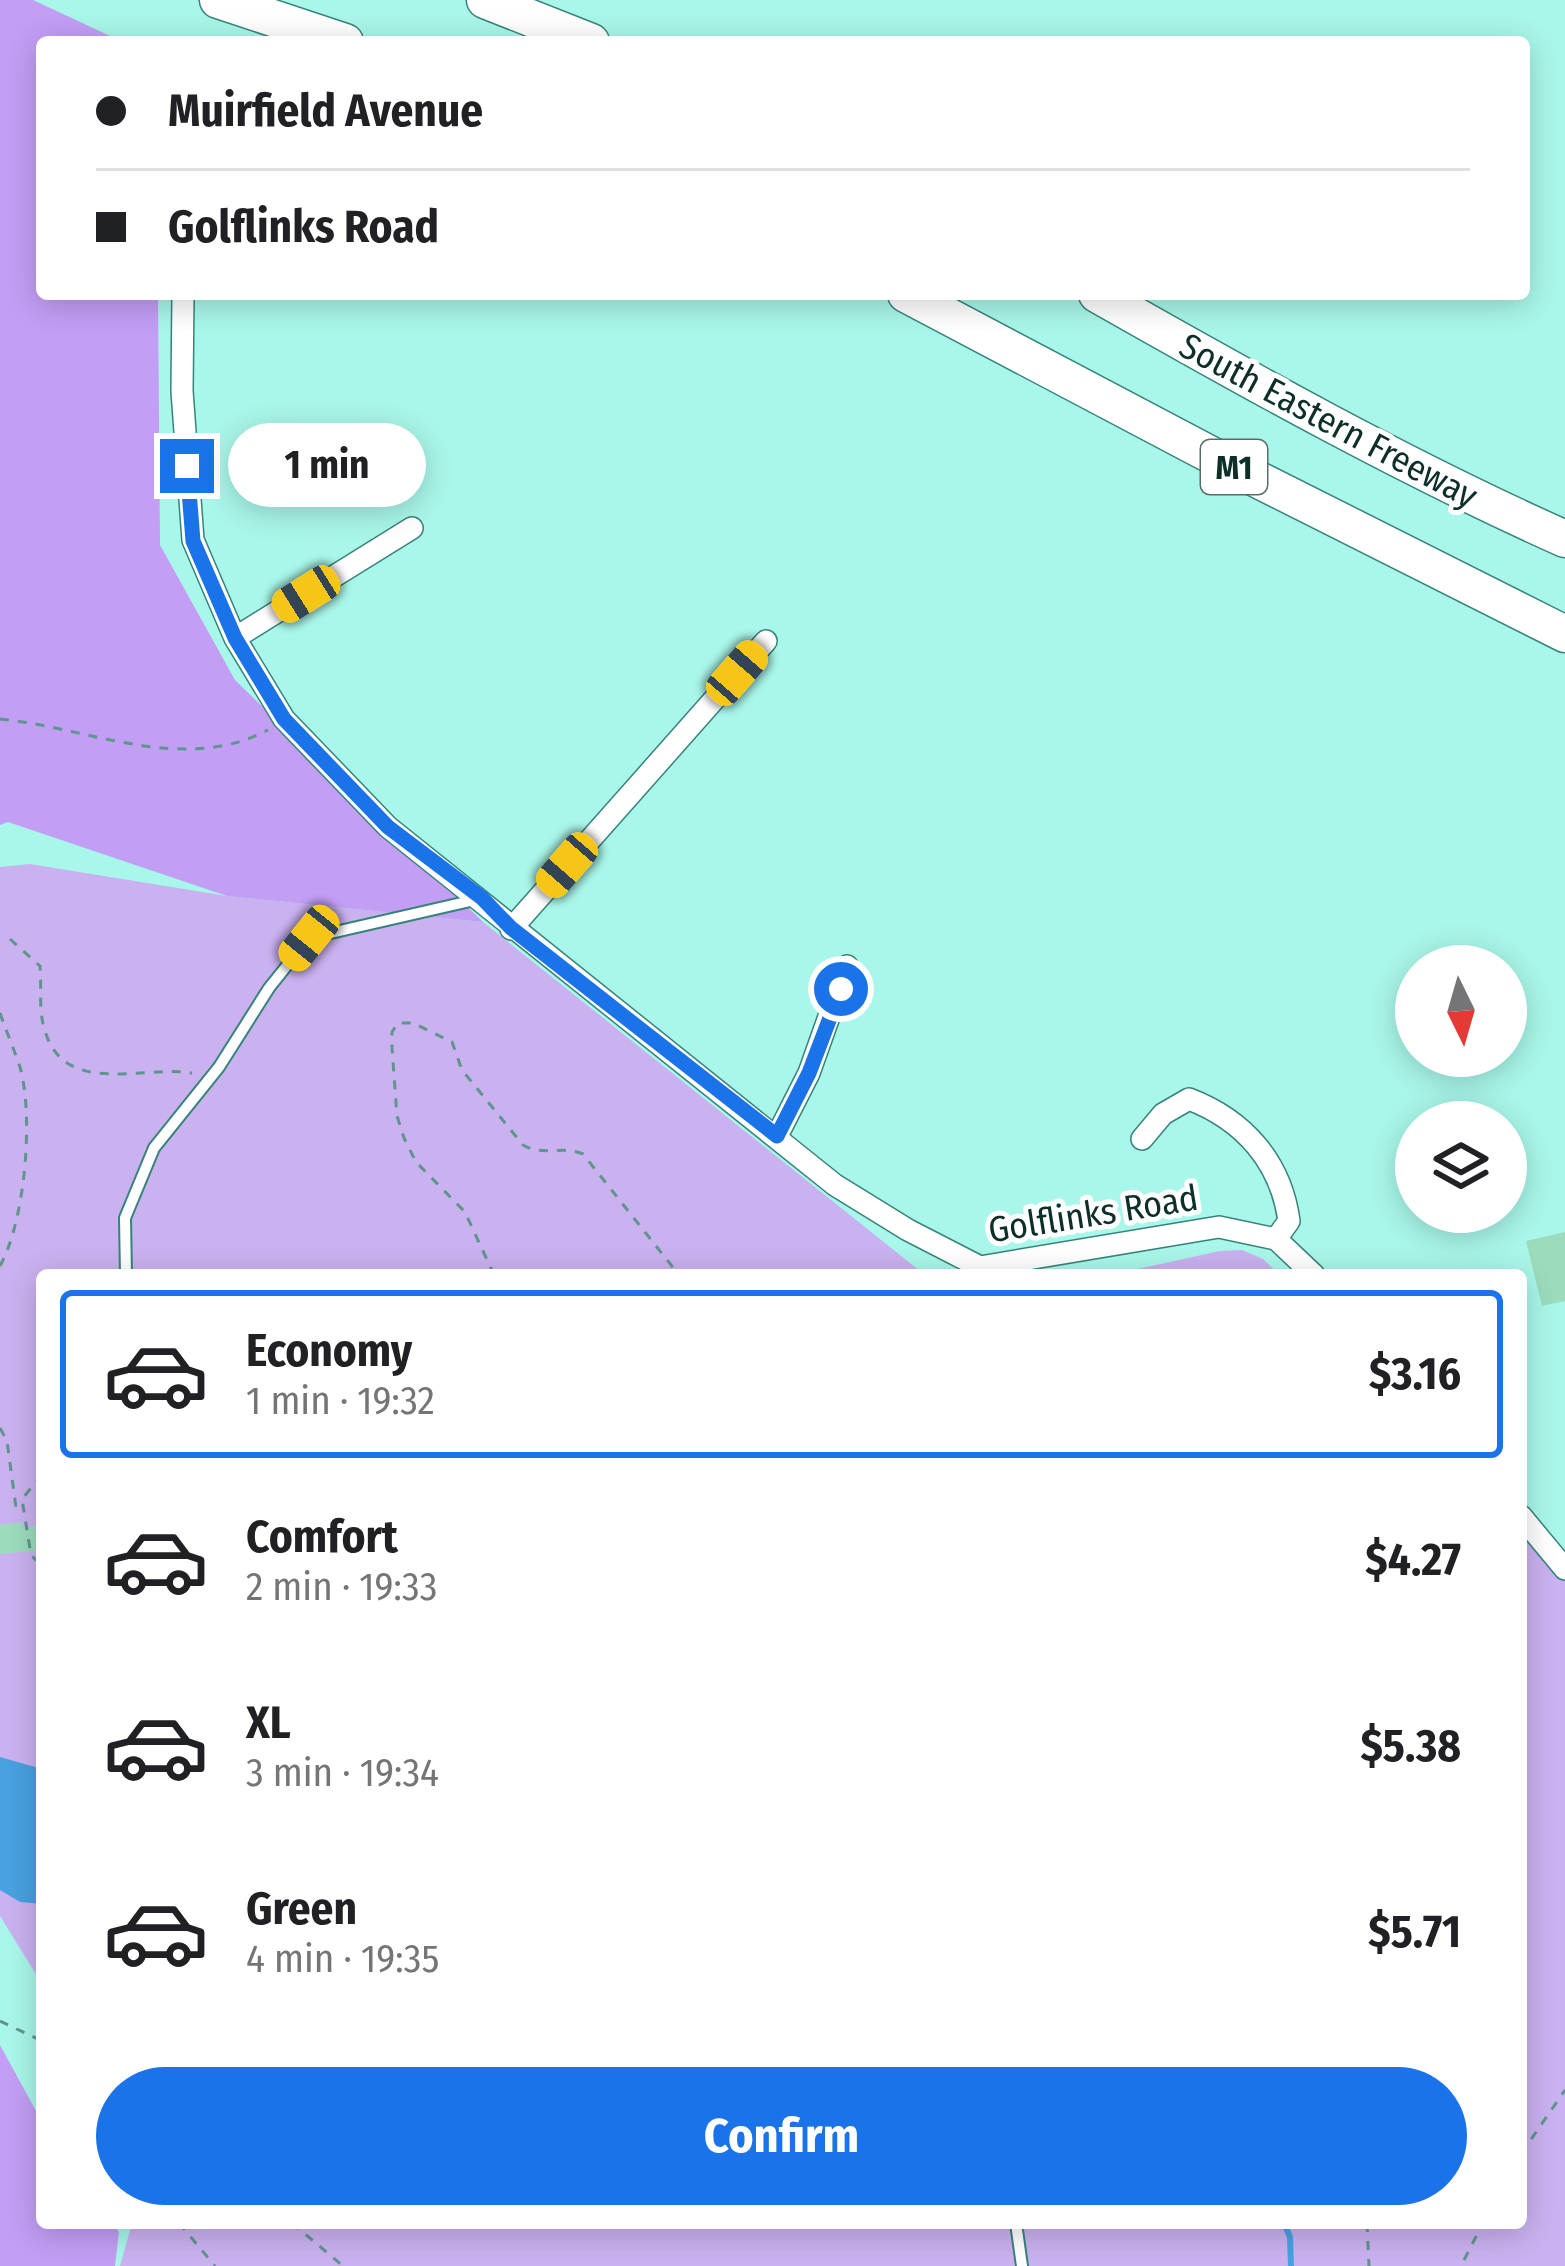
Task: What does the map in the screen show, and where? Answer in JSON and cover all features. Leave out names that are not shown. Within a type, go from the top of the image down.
[{"type":"highway","points":[[218,0],[327,36]]},
{"type":"highway","points":[[484,0],[577,36]]},
{"type":"highway","name":"M1","points":[[917,300],[1565,634]]},
{"type":"highway","name":"South Eastern Freeway","points":[[1107,300],[1240,375],[1565,539]]},
{"type":"street","name":"Golflinks Road","points":[[183,300],[182,391],[193,541],[235,638],[284,719],[388,827],[835,1185],[980,1267],[1220,1227],[1276,1239]]},
{"type":"street","points":[[235,638],[412,528]]},
{"type":"street","points":[[511,928],[766,641]]},
{"type":"street","points":[[777,1136],[817,1053],[848,966]]},
{"type":"street","points":[[1142,1139],[1163,1114],[1189,1099],[1220,1111],[1261,1147],[1286,1199],[1289,1221],[1276,1239],[1308,1269]]},
{"type":"street","points":[[1527,1523],[1565,1569]]},
{"type":"lane","points":[[126,1269],[125,1218],[154,1148],[219,1067],[268,988],[309,938],[482,898]]},
{"type":"lane","points":[[1017,2229],[1022,2266]]},
{"type":"path","points":[[0,719],[110,743],[189,748],[263,733],[284,719]]},
{"type":"path","points":[[10,939],[40,966],[45,1031],[56,1057],[75,1071],[200,1074]]},
{"type":"path","points":[[0,1013],[21,1071],[25,1106],[19,1205],[0,1266]]},
{"type":"path","points":[[491,1269],[465,1212],[416,1162],[404,1138],[397,1116],[392,1048],[392,1032],[398,1023],[413,1024],[452,1042],[462,1070],[524,1145],[535,1151],[569,1148],[583,1154],[674,1269]]},
{"type":"path","points":[[0,1428],[7,1442],[17,1515]]},
{"type":"path","points":[[36,1482],[22,1499],[31,1555],[36,1560]]},
{"type":"path","points":[[0,2020],[36,2038]]},
{"type":"path","points":[[1527,2145],[1565,2090]]},
{"type":"path","points":[[184,2229],[214,2266]]},
{"type":"path","points":[[299,2229],[344,2266]]},
{"type":"path","points":[[1367,2229],[1369,2266]]},
{"type":"path","points":[[1464,2260],[1480,2229]]},
{"type":"shaded area","points":[[0,0],[33,0],[110,36],[36,36],[36,300],[158,300],[160,545],[235,680],[483,922],[227,896],[8,822],[0,825]]},
{"type":"shaded area","points":[[30,864],[227,896],[483,922],[917,1269],[36,1269],[36,1974],[0,1916],[0,867]]},
{"type":"shaded area","points":[[1242,1250],[1274,1269],[1138,1269]]},
{"type":"shaded area","points":[[1527,1520],[1565,1558],[1565,2266],[120,2266],[130,2229],[1527,2229]]},
{"type":"shaded area","points":[[0,2045],[36,2111],[36,2229],[119,2232],[115,2266],[0,2266]]},
{"type":"water","points":[[0,1757],[36,1767],[36,1903],[20,1902],[0,1890]]},
{"type":"building","points":[[1565,1232],[1565,1301],[1542,1306],[1526,1241]]},
{"type":"building","points":[[0,1525],[36,1526],[36,1551],[0,1554]]},
{"type":"waterway","points":[[1287,2229],[1291,2266]]},
{"type":"route","points":[[187,466],[193,541],[235,638],[284,719],[388,827],[777,1136],[809,1073],[841,989]]}]
